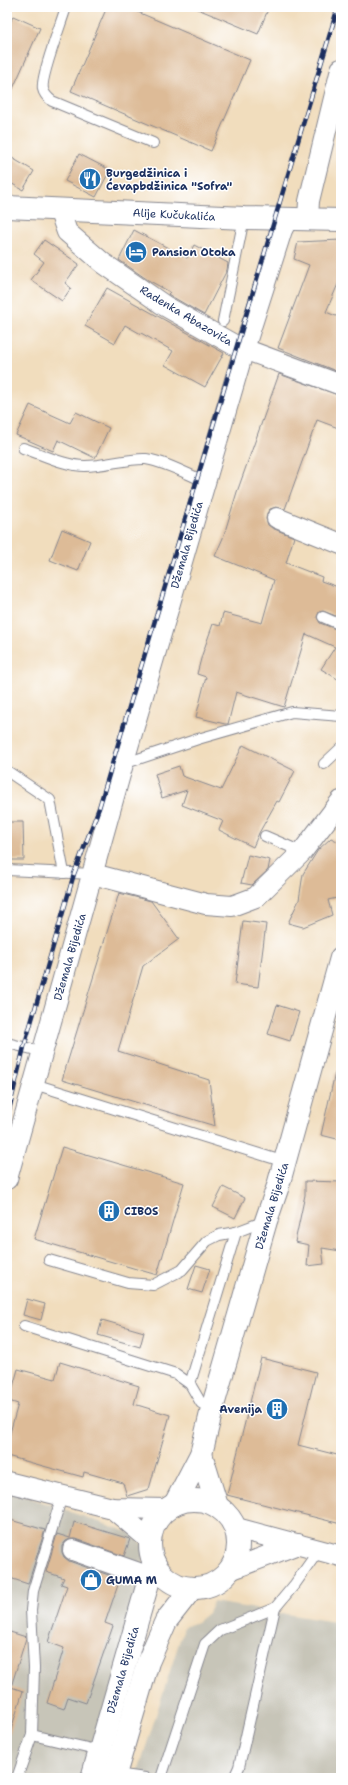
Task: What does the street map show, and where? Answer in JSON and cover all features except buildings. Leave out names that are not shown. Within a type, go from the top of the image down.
[{"type":"street","name":"Džemala Bijedića","points":[[7,1179],[124,764],[244,349],[282,230],[298,218],[309,201],[341,69]]},
{"type":"street","name":"Alije Kučukalića","points":[[7,207],[244,218],[341,220]]},
{"type":"street","name":"Radenka Abazovića","points":[[59,209],[67,232],[103,263],[165,306],[226,341],[341,385]]},
{"type":"street","points":[[277,518],[341,544]]},
{"type":"street","points":[[94,874],[206,904],[232,906],[256,897],[302,852],[339,806]]},
{"type":"street","name":"Džemala Bijedića","points":[[171,1507],[201,1454],[212,1409],[266,1221],[285,1162],[341,958]]},
{"type":"street","points":[[201,1454],[217,1506]]},
{"type":"street","points":[[7,1482],[112,1508],[171,1507],[194,1499],[204,1500],[217,1506],[229,1515],[236,1528],[239,1542],[237,1557],[230,1570],[220,1580],[206,1586],[192,1588],[180,1586],[161,1572],[73,1550]]},
{"type":"street","points":[[152,1570],[150,1540],[153,1528],[159,1518],[171,1507]]},
{"type":"street","points":[[112,1508],[150,1540]]},
{"type":"street","points":[[236,1528],[341,1556]]},
{"type":"street","points":[[230,1570],[298,1544]]},
{"type":"street","name":"Džemala Bijedića","points":[[92,1778],[152,1570]]},
{"type":"street","name":"Džemala Bijedića","points":[[115,1776],[148,1662],[166,1621],[192,1588]]},
{"type":"lane","points":[[66,7],[44,75],[42,87],[45,95],[52,101],[153,143]]},
{"type":"lane","points":[[223,321],[244,218]]},
{"type":"lane","points":[[23,448],[75,465],[84,466],[105,465],[145,459],[157,462],[206,482]]},
{"type":"lane","points":[[323,617],[341,625]]},
{"type":"lane","points":[[124,764],[198,739],[292,712],[341,716]]},
{"type":"lane","points":[[324,764],[341,748]]},
{"type":"lane","points":[[7,771],[50,800],[64,873]]},
{"type":"lane","points":[[265,836],[302,852]]},
{"type":"lane","points":[[7,870],[94,874]]},
{"type":"lane","points":[[7,1043],[44,1052]]},
{"type":"lane","points":[[34,1084],[285,1162]]},
{"type":"lane","points":[[49,1260],[128,1283],[153,1285],[182,1270],[207,1241],[219,1235],[236,1232],[266,1221]]},
{"type":"lane","points":[[190,1384],[236,1232]]},
{"type":"lane","points":[[24,1326],[176,1374],[190,1384],[201,1402],[212,1409]]},
{"type":"lane","points":[[17,1778],[32,1735],[34,1668],[31,1610],[33,1591],[62,1496]]},
{"type":"lane","points":[[234,1778],[239,1767],[275,1608],[295,1584],[319,1550]]},
{"type":"lane","points":[[161,1778],[205,1644],[220,1630],[275,1608]]},
{"type":"lane","points":[[32,1735],[100,1751]]},
{"type":"lane","points":[[115,1776],[145,1778]]},
{"type":"shaded area","points":[[7,1490],[131,1533],[145,1548],[140,1585],[90,1778],[7,1778]]},
{"type":"shaded area","points":[[213,1602],[341,1623],[341,1778],[136,1778],[184,1627],[197,1622],[208,1613]]},
{"type":"railway","points":[[7,1118],[24,1047],[74,874],[99,808],[338,7]]},
{"type":"place","name":"Burgedžinica i Ćevapbdžinica \"Sofra\"","points":[[90,179]]},
{"type":"place","name":"Pansion Otoka","points":[[136,252]]},
{"type":"place","name":"CIBOS","points":[[109,1211]]},
{"type":"place","name":"Avenija","points":[[277,1409]]},
{"type":"place","name":"GUMA M","points":[[91,1580]]}]
